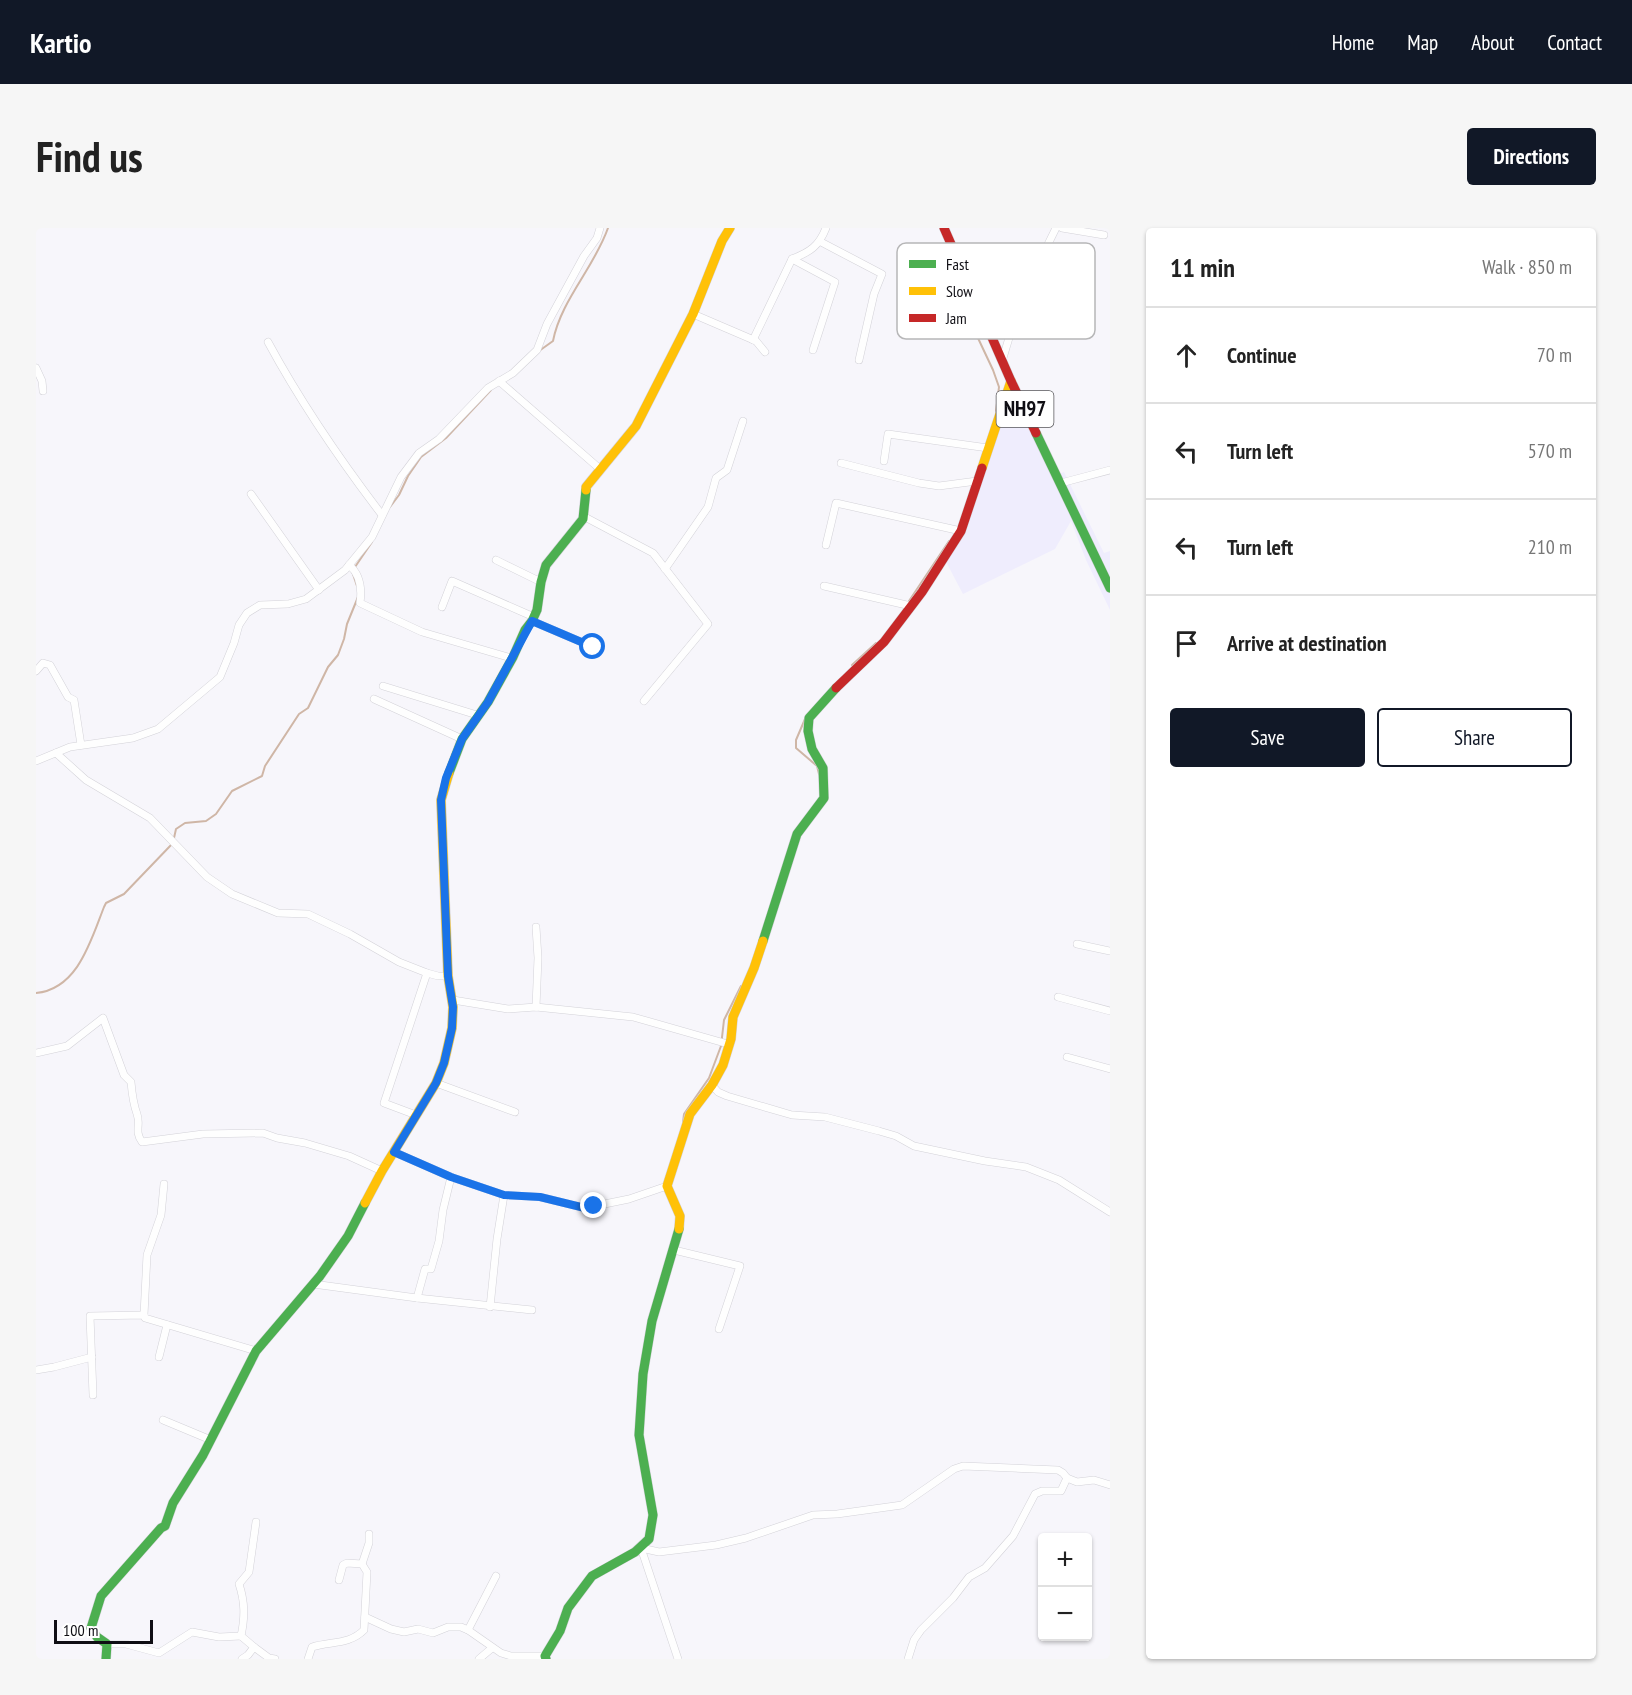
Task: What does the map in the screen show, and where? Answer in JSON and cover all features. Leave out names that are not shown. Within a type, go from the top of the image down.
[{"type":"main road","points":[[106,1659],[107,1644],[97,1637],[91,1628],[101,1596],[122,1570],[165,1526],[173,1503],[211,1440],[256,1351],[313,1284],[348,1236],[382,1171],[436,1083],[444,1063],[452,1028],[453,1000],[448,976],[441,800],[453,759],[462,739],[488,702],[533,619],[546,565],[583,519],[586,487],[636,426],[693,314],[722,242],[730,228]]},
{"type":"main road","name":"NH97","points":[[944,228],[951,243]]},
{"type":"main road","name":"NH97","points":[[993,339],[1110,588]]},
{"type":"main road","points":[[546,1657],[560,1631],[568,1608],[592,1576],[641,1548],[649,1539],[653,1515],[639,1435],[643,1374],[652,1321],[681,1224],[680,1215],[667,1186],[690,1114],[712,1085],[723,1065],[731,1039],[733,1017],[754,968],[796,834],[824,798],[822,768],[812,749],[808,731],[809,718],[884,642],[961,531],[1011,381]]},
{"type":"street","points":[[36,761],[70,747],[133,738],[158,729],[220,677],[239,625],[247,613],[260,605],[288,604],[306,599],[349,565],[372,537],[401,477],[419,453],[439,439],[488,388],[513,373],[537,350],[547,324],[584,256],[597,238],[600,228]]},
{"type":"street","points":[[753,340],[792,259],[821,242],[826,228]]},
{"type":"street","points":[[1049,243],[1056,228]]},
{"type":"street","points":[[1062,228],[1104,235]]},
{"type":"street","points":[[821,242],[882,274],[874,294],[859,360]]},
{"type":"street","points":[[792,259],[835,282],[813,350]]},
{"type":"street","points":[[693,314],[753,340],[765,352]]},
{"type":"street","points":[[1002,360],[1008,339]]},
{"type":"street","points":[[268,342],[292,388],[345,466],[382,515]]},
{"type":"street","points":[[36,368],[42,381],[43,391]]},
{"type":"street","points":[[499,381],[600,469]]},
{"type":"street","points":[[665,569],[708,507],[716,478],[727,470],[743,421]]},
{"type":"street","points":[[884,462],[888,434],[988,448]]},
{"type":"street","points":[[841,463],[939,486],[977,481]]},
{"type":"street","points":[[1061,483],[1110,470]]},
{"type":"street","points":[[251,494],[319,590]]},
{"type":"street","points":[[826,545],[836,503],[961,531]]},
{"type":"street","points":[[583,516],[653,553],[708,624],[644,701]]},
{"type":"street","points":[[496,560],[541,582]]},
{"type":"street","points":[[349,565],[354,570],[362,588],[360,603],[422,632],[511,658]]},
{"type":"street","points":[[442,607],[452,581],[593,647]]},
{"type":"street","points":[[824,586],[911,606]]},
{"type":"street","points":[[36,671],[43,663],[50,665],[68,697],[74,700],[81,745]]},
{"type":"street","points":[[383,686],[477,715]]},
{"type":"street","points":[[374,699],[462,739]]},
{"type":"street","points":[[56,753],[86,780],[150,818],[207,877],[232,894],[278,913],[308,914],[350,934],[399,962],[427,973],[448,976]]},
{"type":"street","points":[[536,927],[538,958],[536,1007]]},
{"type":"street","points":[[1077,944],[1110,951]]},
{"type":"street","points":[[416,1115],[384,1102],[427,973]]},
{"type":"street","points":[[1058,998],[1110,1011]]},
{"type":"street","points":[[453,1000],[508,1009],[536,1007],[633,1017],[728,1044]]},
{"type":"street","points":[[36,1053],[67,1046],[103,1018],[124,1075],[131,1082],[133,1108],[138,1116],[137,1135],[142,1142],[203,1134],[263,1133],[350,1156],[382,1171]]},
{"type":"street","points":[[1067,1057],[1110,1069]]},
{"type":"street","points":[[436,1083],[515,1112]]},
{"type":"street","points":[[712,1085],[718,1092],[727,1096],[792,1115],[825,1117],[896,1136],[914,1146],[1026,1167],[1059,1180],[1110,1212]]},
{"type":"street","points":[[394,1152],[451,1177],[504,1195],[540,1197],[585,1208],[629,1199],[667,1186]]},
{"type":"street","points":[[417,1298],[425,1269],[430,1269],[439,1241],[442,1210],[451,1177]]},
{"type":"street","points":[[164,1184],[161,1215],[147,1255],[145,1318],[256,1351]]},
{"type":"street","points":[[490,1307],[504,1195]]},
{"type":"street","points":[[674,1250],[740,1266],[719,1329]]},
{"type":"street","points":[[313,1284],[490,1307],[532,1310]]},
{"type":"street","points":[[93,1395],[90,1316],[144,1315]]},
{"type":"street","points":[[159,1357],[167,1325]]},
{"type":"street","points":[[36,1370],[54,1368],[92,1357]]},
{"type":"street","points":[[163,1420],[211,1440]]},
{"type":"street","points":[[641,1548],[659,1552],[716,1545],[746,1538],[813,1515],[902,1505],[954,1469],[963,1466],[1058,1470],[1067,1478],[1077,1482],[1094,1480],[1110,1485]]},
{"type":"street","points":[[908,1659],[921,1630],[969,1577],[985,1568],[1014,1536],[1035,1494],[1042,1491],[1060,1491],[1067,1478]]},
{"type":"street","points":[[241,1636],[245,1617],[243,1597],[238,1584],[249,1572],[256,1522]]},
{"type":"street","points":[[362,1564],[369,1543],[369,1534]]},
{"type":"street","points":[[641,1548],[678,1659]]},
{"type":"street","points":[[339,1580],[343,1565],[362,1564]]},
{"type":"street","points":[[308,1659],[312,1647],[348,1641],[358,1637],[364,1630],[367,1572],[362,1564]]},
{"type":"street","points":[[468,1630],[496,1576]]},
{"type":"street","points":[[365,1617],[391,1629],[404,1632],[418,1629],[432,1633],[461,1627],[492,1648],[511,1656],[546,1657]]},
{"type":"street","points":[[107,1644],[126,1644],[159,1653],[192,1632],[241,1636],[269,1658],[275,1659]]},
{"type":"street","points":[[242,1659],[249,1655],[254,1647]]},
{"type":"street","points":[[479,1659],[492,1648]]},
{"type":"shaded area","points":[[1014,380],[1059,474],[1064,472],[1104,553],[1110,551],[1110,610],[1086,560],[1071,521],[1055,549],[963,594],[944,558],[963,532]]},
{"type":"waterway","points":[[539,351],[553,341],[563,312],[595,257],[608,228]]},
{"type":"waterway","points":[[978,339],[999,387],[996,411]]},
{"type":"waterway","points":[[390,507],[421,457],[446,438],[491,390]]},
{"type":"waterway","points":[[907,604],[949,541]]},
{"type":"waterway","points":[[355,567],[372,542]]},
{"type":"waterway","points":[[352,571],[357,586]]},
{"type":"waterway","points":[[174,838],[176,829],[185,823],[206,821],[216,814],[232,791],[262,776],[265,766],[299,714],[308,708],[328,667],[338,655],[358,597]]},
{"type":"waterway","points":[[852,665],[876,643]]},
{"type":"waterway","points":[[805,719],[796,740],[796,748],[817,766],[819,774]]},
{"type":"waterway","points":[[36,993],[50,990],[63,983],[73,973],[88,948],[106,903],[124,894],[172,844]]},
{"type":"waterway","points":[[683,1122],[684,1114],[709,1078],[721,1046],[724,1020],[741,986]]},
{"type":"traffic: fast","points":[[1036,433],[1110,588]]},
{"type":"traffic: fast","points":[[449,773],[462,739],[488,702],[525,630],[532,621],[537,610],[546,565],[583,519],[586,490]]},
{"type":"traffic: fast","points":[[763,941],[797,834],[824,798],[823,768],[812,749],[808,731],[809,718],[836,688]]},
{"type":"traffic: fast","points":[[106,1659],[107,1644],[97,1637],[91,1628],[101,1596],[165,1526],[173,1503],[203,1455],[256,1351],[320,1276],[348,1236],[365,1203]]},
{"type":"traffic: fast","points":[[546,1659],[545,1656],[560,1631],[568,1608],[592,1576],[635,1552],[649,1539],[653,1515],[639,1435],[643,1374],[652,1321],[679,1229]]},
{"type":"traffic: slow","points":[[586,490],[586,487],[636,426],[693,314],[722,241],[730,228]]},
{"type":"traffic: slow","points":[[982,468],[1011,381]]},
{"type":"traffic: slow","points":[[365,1203],[436,1083],[444,1063],[452,1028],[453,1007],[448,976],[441,800],[449,773]]},
{"type":"traffic: slow","points":[[679,1229],[680,1216],[667,1186],[690,1114],[712,1085],[723,1065],[731,1039],[733,1017],[763,941]]},
{"type":"traffic: jam","points":[[944,228],[951,243]]},
{"type":"traffic: jam","points":[[993,339],[1036,433]]},
{"type":"traffic: jam","points":[[836,688],[884,642],[922,592],[961,531],[982,468]]},
{"type":"route","points":[[593,647],[532,621],[525,630],[488,702],[462,739],[453,759],[441,800],[448,976],[453,1007],[452,1028],[444,1063],[436,1083],[394,1152],[420,1165],[504,1195],[540,1197],[585,1208],[594,1206]]}]
